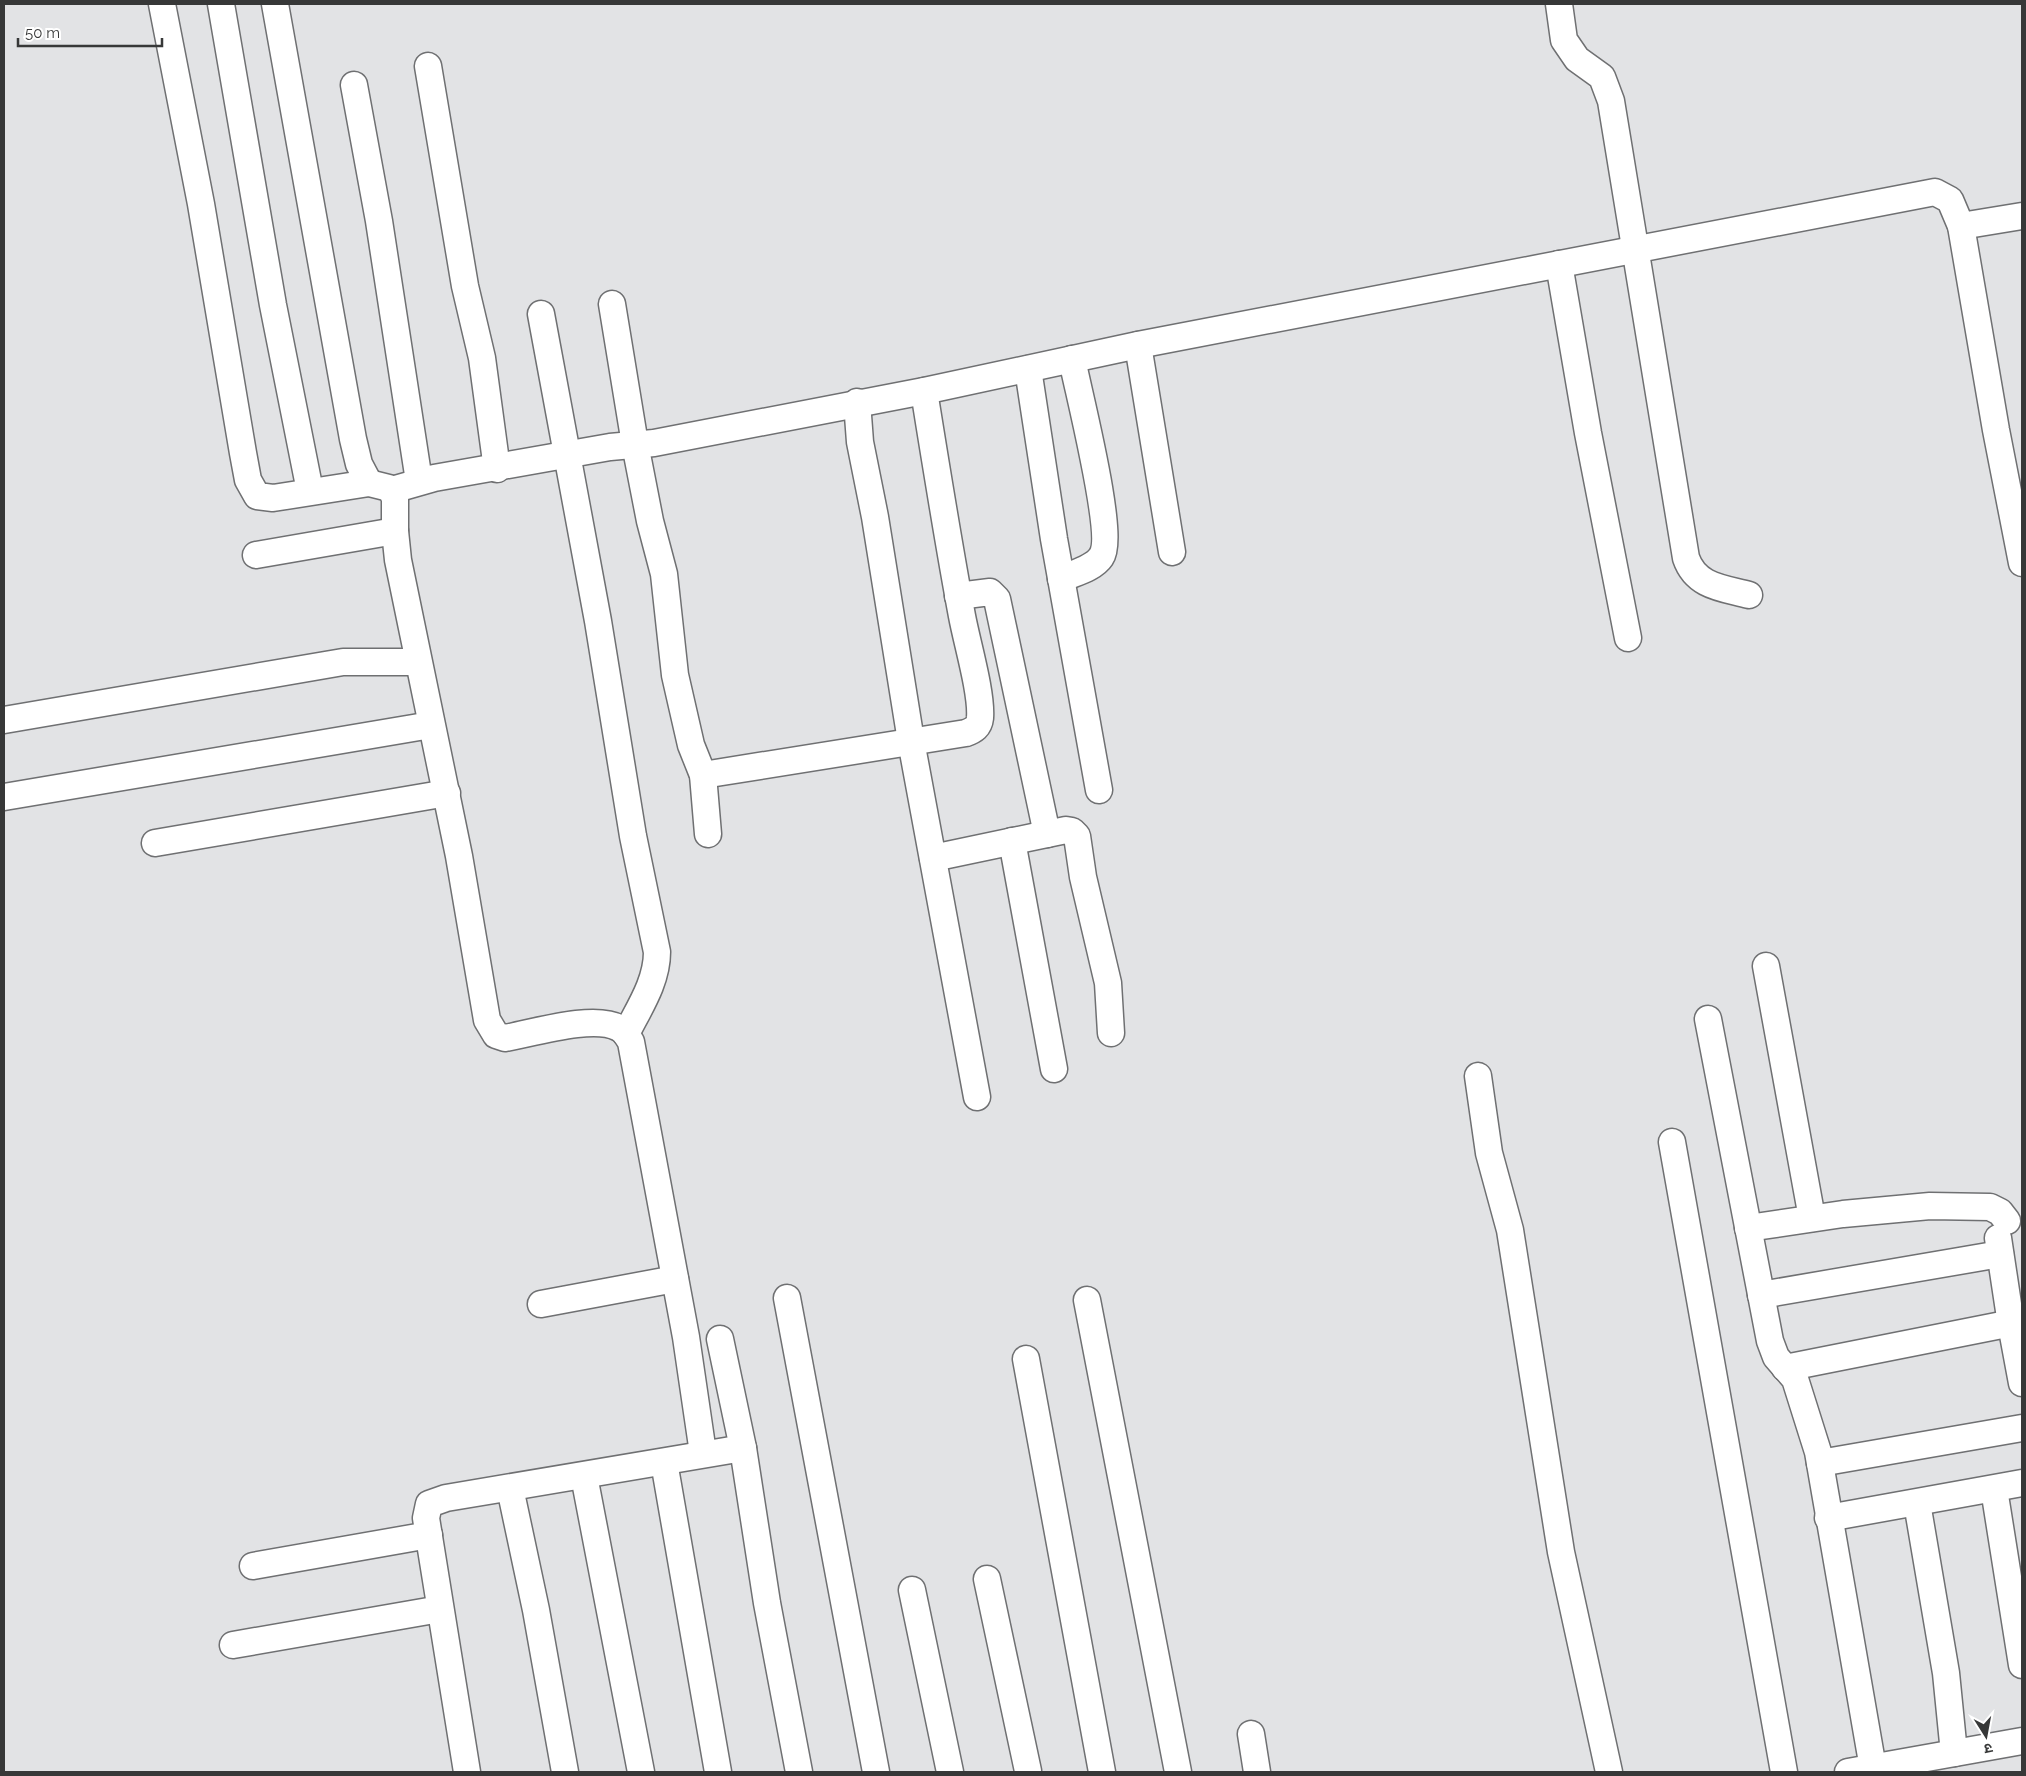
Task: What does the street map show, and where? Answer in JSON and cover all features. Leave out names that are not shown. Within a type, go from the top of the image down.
[{"type":"street","points":[[162,4],[201,204],[248,480],[258,496],[264,498],[310,491],[380,487],[419,482],[567,455],[635,444],[654,443],[1028,369],[1138,345],[1935,192],[1944,195],[1950,200],[1961,226],[2013,469],[2021,550]]},
{"type":"street","points":[[221,4],[272,296],[310,491]]},
{"type":"street","points":[[275,4],[359,464],[380,487],[395,497],[395,531],[398,560],[431,725],[447,793],[479,959],[487,1020],[496,1035],[505,1038],[582,1024],[601,1023],[620,1028],[626,1034],[635,1057],[694,1389],[703,1453]]},
{"type":"street","points":[[1559,4],[1561,28],[1570,51],[1577,60],[1602,77],[1608,88],[1689,568],[1703,582],[1749,595]]},
{"type":"street","points":[[428,66],[465,286],[482,358],[497,468]]},
{"type":"street","points":[[354,85],[379,221],[419,482]]},
{"type":"street","points":[[1961,226],[2022,216]]},
{"type":"street","points":[[1559,264],[1588,433],[1628,638]]},
{"type":"street","points":[[612,304],[635,444],[650,521],[664,574],[675,675],[691,745],[703,774],[708,834]]},
{"type":"street","points":[[541,314],[598,621],[633,836],[657,952],[653,978],[626,1034]]},
{"type":"street","points":[[1138,345],[1172,552]]},
{"type":"street","points":[[1061,579],[1092,565],[1100,558],[1105,548],[1102,505],[1072,359]]},
{"type":"street","points":[[1028,369],[1061,579],[1099,790]]},
{"type":"street","points":[[703,774],[966,732],[973,730],[978,725],[980,718],[978,696],[958,596],[924,390]]},
{"type":"street","points":[[857,402],[860,442],[875,517],[911,741],[977,1097]]},
{"type":"street","points":[[256,554],[395,531]]},
{"type":"street","points":[[958,596],[990,592],[997,599],[1047,834]]},
{"type":"street","points":[[4,720],[343,662],[418,662]]},
{"type":"street","points":[[4,797],[431,725]]},
{"type":"street","points":[[155,843],[447,793]]},
{"type":"street","points":[[932,858],[1066,830],[1072,831],[1077,836],[1084,877],[1108,983],[1111,1033]]},
{"type":"street","points":[[1012,841],[1054,1069]]},
{"type":"street","points":[[1766,966],[1812,1218]]},
{"type":"street","points":[[1708,1019],[1770,1340],[1776,1357],[1795,1379],[1820,1463],[1860,1770],[2022,1741]]},
{"type":"street","points":[[1478,1076],[1489,1153],[1510,1230],[1561,1552],[1609,1772]]},
{"type":"street","points":[[1672,1142],[1784,1772]]},
{"type":"street","points":[[1748,1228],[1812,1218],[1930,1206],[1990,1207],[2015,1219]]},
{"type":"street","points":[[2015,1219],[1998,1229],[2008,1264],[2022,1382]]},
{"type":"street","points":[[1761,1295],[2008,1264]]},
{"type":"street","points":[[541,1304],[675,1280]]},
{"type":"street","points":[[787,1298],[876,1772]]},
{"type":"street","points":[[1087,1300],[1178,1772]]},
{"type":"street","points":[[1785,1368],[2016,1323]]},
{"type":"street","points":[[720,1339],[743,1448],[767,1603],[799,1772]]},
{"type":"street","points":[[1026,1360],[1102,1772]]},
{"type":"street","points":[[1820,1463],[2022,1428]]},
{"type":"street","points":[[466,1772],[429,1535],[427,1509],[429,1504],[435,1500],[664,1462],[703,1453],[743,1448]]},
{"type":"street","points":[[664,1462],[718,1772]]},
{"type":"street","points":[[584,1476],[641,1772]]},
{"type":"street","points":[[1828,1518],[2022,1484]]},
{"type":"street","points":[[510,1488],[536,1610],[565,1772]]},
{"type":"street","points":[[1994,1489],[2022,1665]]},
{"type":"street","points":[[1917,1503],[1945,1666],[1952,1718],[1954,1753]]},
{"type":"street","points":[[253,1566],[429,1535]]},
{"type":"street","points":[[987,1579],[1031,1772]]},
{"type":"street","points":[[912,1590],[950,1772]]},
{"type":"street","points":[[233,1646],[440,1609]]},
{"type":"street","points":[[1251,1734],[1257,1772]]}]
